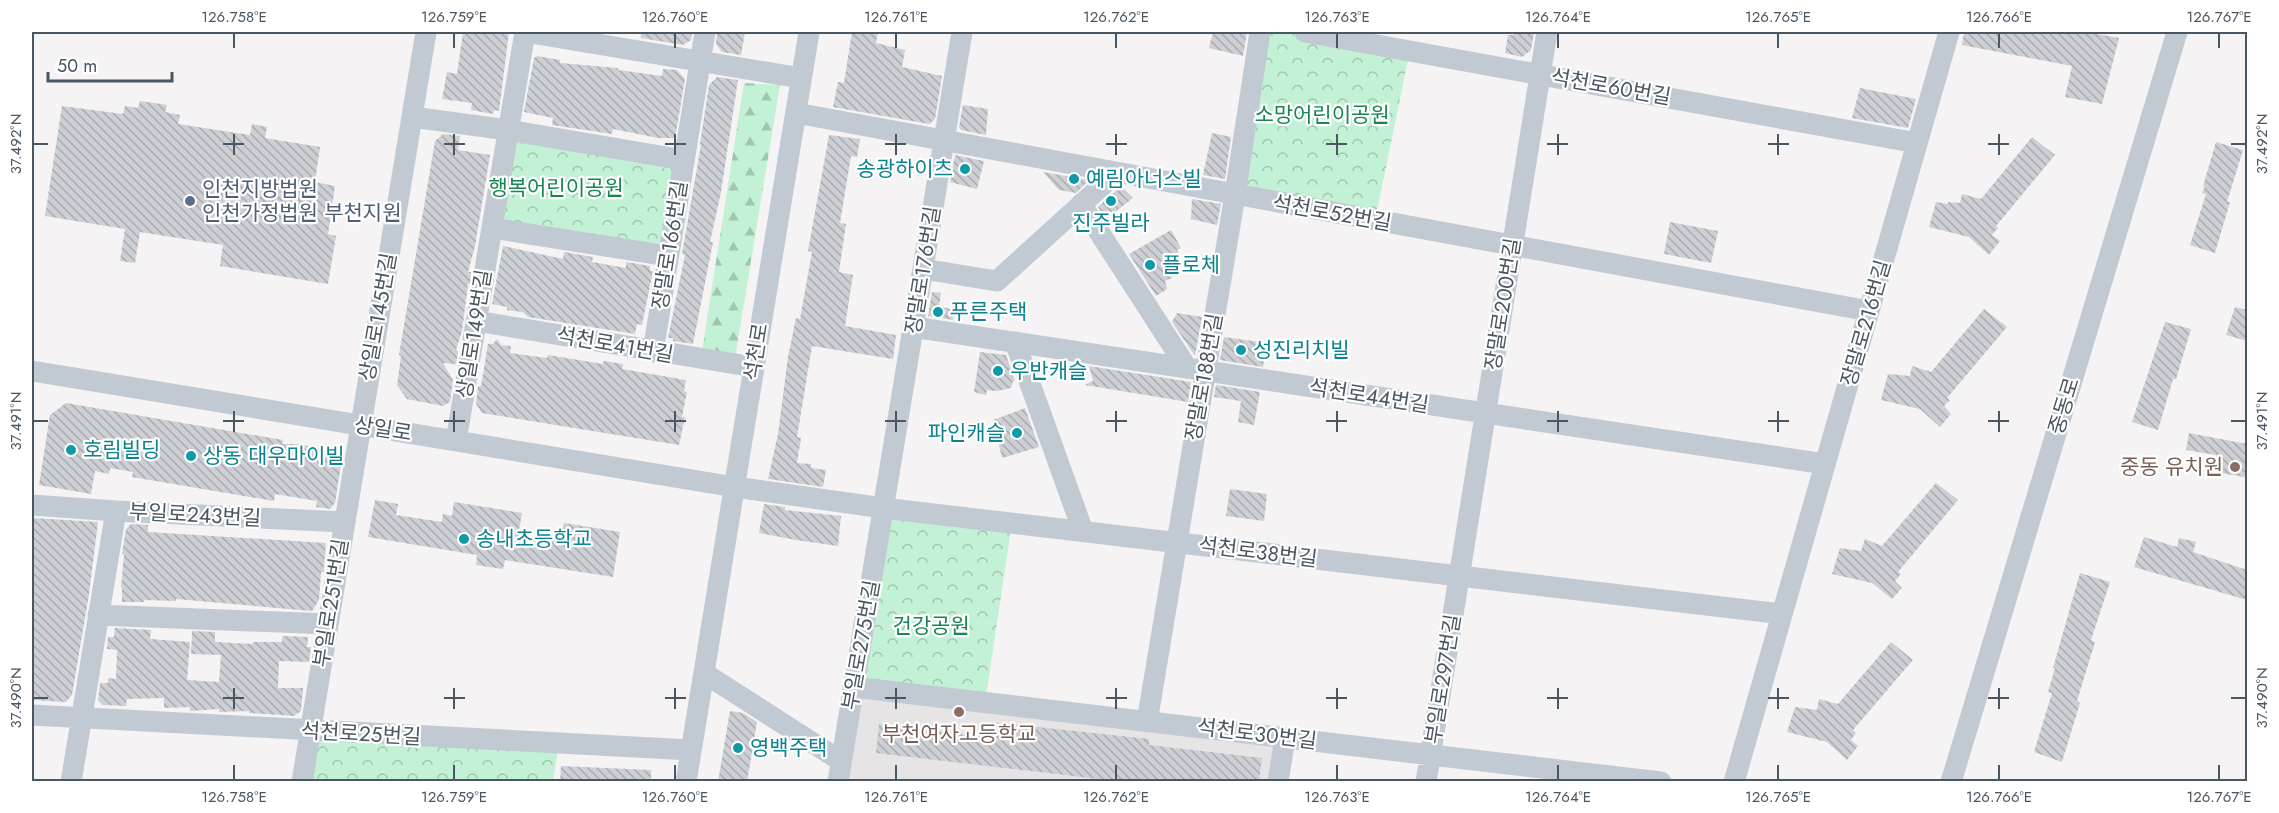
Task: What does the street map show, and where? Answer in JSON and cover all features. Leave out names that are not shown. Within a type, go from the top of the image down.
[{"type":"street","name":"상일로145번길","points":[[360,425],[426,32]]},
{"type":"street","points":[[525,32],[801,78]]},
{"type":"street","name":"상일로149번길","points":[[456,441],[525,32]]},
{"type":"street","name":"장말로166번길","points":[[652,352],[705,32]]},
{"type":"street","name":"석천로","points":[[686,782],[809,32]]},
{"type":"street","name":"장말로176번길","points":[[883,508],[962,32]]},
{"type":"street","name":"장말로188번길","points":[[1147,722],[1175,542],[1196,369],[1235,195],[1260,32]]},
{"type":"street","name":"석천로60번길","points":[[1305,32],[1917,143]]},
{"type":"street","name":"장말로200번길","points":[[1459,576],[1547,32]]},
{"type":"street","name":"장말로216번길","points":[[1734,782],[1949,32]]},
{"type":"street","name":"중동로","points":[[1951,782],[2177,32]]},
{"type":"street","name":"석천로52번길","points":[[796,113],[1869,311]]},
{"type":"street","points":[[412,117],[508,130],[684,160]]},
{"type":"street","points":[[923,269],[997,281],[1116,173]]},
{"type":"street","points":[[1082,204],[1196,369]]},
{"type":"street","points":[[492,228],[668,256]]},
{"type":"street","name":"석천로41번길","points":[[476,321],[754,368]]},
{"type":"street","name":"석천로44번길","points":[[913,327],[1825,464]]},
{"type":"street","points":[[1015,342],[1083,531]]},
{"type":"street","name":"상일로","points":[[32,371],[735,487]]},
{"type":"street","name":"부일로251번길","points":[[302,782],[360,425]]},
{"type":"street","name":"석천로38번길","points":[[735,487],[883,508],[1782,614]]},
{"type":"street","points":[[32,505],[116,512]]},
{"type":"street","name":"부일로275번길","points":[[839,771],[883,508]]},
{"type":"street","name":"부일로243번길","points":[[71,782],[116,512],[344,522]]},
{"type":"street","name":"부일로297번길","points":[[1426,782],[1459,576]]},
{"type":"street","points":[[98,615],[328,624]]},
{"type":"street","points":[[704,673],[839,771]]},
{"type":"street","name":"석천로30번길","points":[[853,687],[1661,782]]},
{"type":"street","name":"석천로25번길","points":[[32,715],[691,750]]},
{"type":"street","points":[[1278,782],[1285,738]]},
{"type":"shaded area","name":"부천여자고등학교","points":[[853,687],[1285,738],[1278,781],[838,782]]},
{"type":"green space","name":"소망어린이공원","points":[[1260,32],[1305,32],[1410,50],[1375,221],[1235,195]]},
{"type":"green space","points":[[744,83],[780,85],[735,358],[702,351]]},
{"type":"green space","name":"행복어린이공원","points":[[508,130],[684,160],[668,256],[492,228]]},
{"type":"green space","name":"건강공원","points":[[883,508],[1012,523],[985,703],[853,687]]},
{"type":"green space","points":[[311,731],[559,744],[553,781],[302,782]]},
{"type":"building","points":[[463,32],[509,32],[499,111],[494,110],[493,114],[471,110],[472,103],[442,99],[447,72],[457,74]]},
{"type":"building","points":[[641,32],[692,32],[691,40],[683,45],[641,38]]},
{"type":"building","points":[[717,32],[745,32],[741,55],[722,52],[716,44]]},
{"type":"building","points":[[852,32],[878,32],[876,43],[905,50],[902,67],[942,76],[935,119],[929,124],[833,107],[838,82],[844,83]]},
{"type":"building","points":[[1213,32],[1247,32],[1243,56],[1209,48]]},
{"type":"building","points":[[1514,32],[1534,32],[1531,50],[1522,57],[1505,53],[1508,35],[1513,35]]},
{"type":"building","points":[[1964,32],[2086,32],[2119,38],[2102,104],[2065,97],[2072,66],[1962,45]]},
{"type":"building","points":[[537,56],[560,60],[560,63],[618,68],[618,70],[662,76],[663,69],[677,70],[685,79],[675,138],[658,138],[613,129],[612,134],[552,125],[553,118],[524,112],[534,58]]},
{"type":"building","points":[[717,77],[738,80],[721,192],[710,242],[713,242],[693,344],[668,338],[685,255],[682,254],[709,85]]},
{"type":"building","points":[[1860,88],[1916,99],[1908,128],[1852,118]]},
{"type":"building","name":"인천지방법원 인천가정법원 부천지원","points":[[140,101],[167,105],[165,112],[180,115],[178,124],[250,135],[252,124],[267,127],[265,138],[320,147],[315,182],[335,186],[328,234],[336,236],[328,284],[220,266],[223,245],[140,232],[135,263],[120,261],[125,229],[45,216],[62,106],[123,114],[125,106],[138,108]]},
{"type":"building","points":[[963,105],[988,109],[986,135],[961,130],[959,127]]},
{"type":"building","points":[[1212,133],[1231,137],[1225,179],[1203,175]]},
{"type":"building","points":[[443,134],[460,136],[458,150],[490,155],[475,246],[468,272],[471,272],[470,284],[468,284],[462,331],[456,350],[458,351],[456,364],[443,363],[453,380],[450,402],[443,406],[407,399],[397,385],[401,356],[399,355],[435,141]]},
{"type":"building","points":[[829,135],[860,139],[857,157],[851,156],[840,223],[846,224],[839,272],[853,275],[845,326],[896,335],[893,359],[812,346],[797,437],[801,438],[797,463],[811,464],[811,468],[826,470],[823,487],[768,479],[778,434],[788,357],[796,318],[800,319],[812,252],[808,251]]},
{"type":"building","points":[[2032,137],[2055,155],[1996,226],[1998,228],[1992,235],[2000,241],[1989,255],[1969,237],[1929,227],[1936,202],[1960,203],[1962,194],[1981,199]]},
{"type":"building","points":[[2216,142],[2243,150],[2215,253],[2190,245],[2206,194],[2202,193],[2205,186],[2203,186]]},
{"type":"building","name":"송광하이츠","points":[[955,155],[984,161],[977,189],[950,182]]},
{"type":"building","points":[[1043,172],[1089,180],[1076,193],[1059,190]]},
{"type":"building","points":[[1121,186],[1133,198],[1106,219],[1098,207]]},
{"type":"building","points":[[1192,199],[1221,204],[1217,225],[1191,219]]},
{"type":"building","points":[[1670,222],[1718,231],[1711,263],[1664,254]]},
{"type":"building","name":"플로체","points":[[1171,230],[1181,248],[1177,250],[1180,256],[1171,262],[1175,268],[1170,271],[1172,278],[1165,281],[1167,289],[1156,296],[1129,254]]},
{"type":"building","points":[[503,246],[563,259],[564,252],[593,257],[592,262],[626,268],[626,262],[650,266],[650,271],[653,271],[642,325],[637,324],[635,334],[528,317],[523,312],[507,310],[507,307],[492,304]]},
{"type":"building","points":[[932,292],[941,293],[939,306],[954,310],[953,320],[928,316]]},
{"type":"building","points":[[2235,307],[2247,310],[2247,341],[2226,335]]},
{"type":"building","points":[[1984,309],[2007,327],[1947,398],[1950,400],[1944,406],[1951,414],[1940,427],[1920,409],[1881,400],[1888,374],[1910,376],[1912,366],[1931,372]]},
{"type":"building","points":[[1177,313],[1202,317],[1195,356],[1172,322]]},
{"type":"building","points":[[2165,322],[2191,329],[2158,430],[2132,422]]},
{"type":"building","name":"성진리치빌","points":[[1224,337],[1266,343],[1263,367],[1220,360]]},
{"type":"building","points":[[497,339],[501,345],[511,346],[510,353],[547,358],[548,355],[603,364],[603,361],[623,364],[622,369],[686,380],[684,391],[687,392],[682,417],[685,417],[679,445],[482,413],[476,404],[478,386],[481,386],[488,344],[493,344]]},
{"type":"building","name":"우반캐슬","points":[[980,352],[1006,355],[1015,381],[1011,388],[997,391],[987,390],[986,395],[974,392]]},
{"type":"building","points":[[1089,366],[1191,382],[1188,402],[1085,385],[1093,381]]},
{"type":"building","points":[[1216,385],[1260,392],[1254,425],[1238,422],[1241,401],[1214,397]]},
{"type":"building","points":[[66,403],[283,440],[282,444],[299,444],[343,452],[335,503],[330,509],[316,507],[317,501],[275,494],[274,501],[132,477],[133,472],[110,468],[109,474],[95,471],[91,494],[39,485],[50,415]]},
{"type":"building","name":"파인캐슬","points":[[1025,408],[1039,447],[1002,458],[993,420]]},
{"type":"building","points":[[2189,433],[2247,444],[2245,477],[2214,472],[2216,455],[2186,450]]},
{"type":"building","points":[[1936,483],[1958,500],[1898,572],[1901,574],[1895,581],[1902,588],[1892,599],[1872,583],[1832,574],[1840,548],[1861,551],[1865,539],[1882,546]]},
{"type":"building","points":[[1230,489],[1267,494],[1264,521],[1226,516]]},
{"type":"building","name":"송내초등학교","points":[[375,500],[398,504],[396,515],[442,522],[443,514],[452,516],[454,502],[522,513],[518,535],[561,541],[564,523],[620,532],[613,577],[505,560],[503,569],[476,565],[477,555],[368,537]]},
{"type":"building","points":[[764,504],[785,507],[785,510],[841,516],[838,546],[759,533]]},
{"type":"building","points":[[32,518],[98,522],[89,594],[72,695],[66,702],[32,700]]},
{"type":"building","points":[[131,524],[148,525],[148,532],[326,543],[319,600],[312,611],[176,599],[176,601],[122,602],[124,554],[122,554],[126,529]]},
{"type":"building","points":[[2144,537],[2177,547],[2179,538],[2196,542],[2193,552],[2247,570],[2247,600],[2134,567]]},
{"type":"building","points":[[2080,573],[2110,582],[2091,640],[2095,642],[2062,762],[2034,752],[2052,693],[2048,692],[2055,668],[2053,668]]},
{"type":"building","points":[[115,628],[151,630],[150,639],[190,642],[187,680],[219,682],[221,655],[191,654],[192,631],[215,632],[215,642],[253,644],[253,642],[282,642],[282,636],[308,637],[307,647],[311,647],[309,662],[279,661],[278,688],[303,688],[301,711],[294,716],[249,713],[249,711],[219,712],[219,709],[190,711],[190,707],[164,708],[164,698],[127,699],[126,706],[103,705],[98,700],[100,683],[108,683],[108,678],[116,679],[117,650],[107,649],[108,637],[114,637]]},
{"type":"building","points":[[1891,642],[1913,660],[1853,730],[1856,733],[1851,740],[1858,746],[1847,760],[1827,742],[1787,732],[1795,707],[1817,710],[1819,699],[1838,704]]},
{"type":"building","name":"영백주택","points":[[730,711],[743,713],[757,722],[747,782],[718,782]]},
{"type":"building","points":[[991,722],[1149,739],[1149,745],[1262,758],[1259,782],[1124,782],[876,753],[879,724],[989,737]]},
{"type":"building","points":[[561,766],[651,770],[651,782],[560,782]]},
{"type":"place","name":"송광하이츠","points":[[965,169]]},
{"type":"place","name":"예림아너스빌","points":[[1074,179]]},
{"type":"place","name":"인천지방법원 인천가정법원 부천지원","points":[[190,201]]},
{"type":"place","name":"진주빌라","points":[[1111,201]]},
{"type":"place","name":"플로체","points":[[1150,265]]},
{"type":"place","name":"푸른주택","points":[[938,312]]},
{"type":"place","name":"성진리치빌","points":[[1241,350]]},
{"type":"place","name":"우반캐슬","points":[[998,371]]},
{"type":"place","name":"파인캐슬","points":[[1017,433]]},
{"type":"place","name":"호림빌딩","points":[[71,450]]},
{"type":"place","name":"상동 대우마이빌","points":[[191,456]]},
{"type":"place","name":"중동 유치원","points":[[2235,467]]},
{"type":"place","name":"송내초등학교","points":[[464,539]]},
{"type":"place","name":"부천여자고등학교","points":[[959,712]]},
{"type":"place","name":"영백주택","points":[[738,748]]}]
